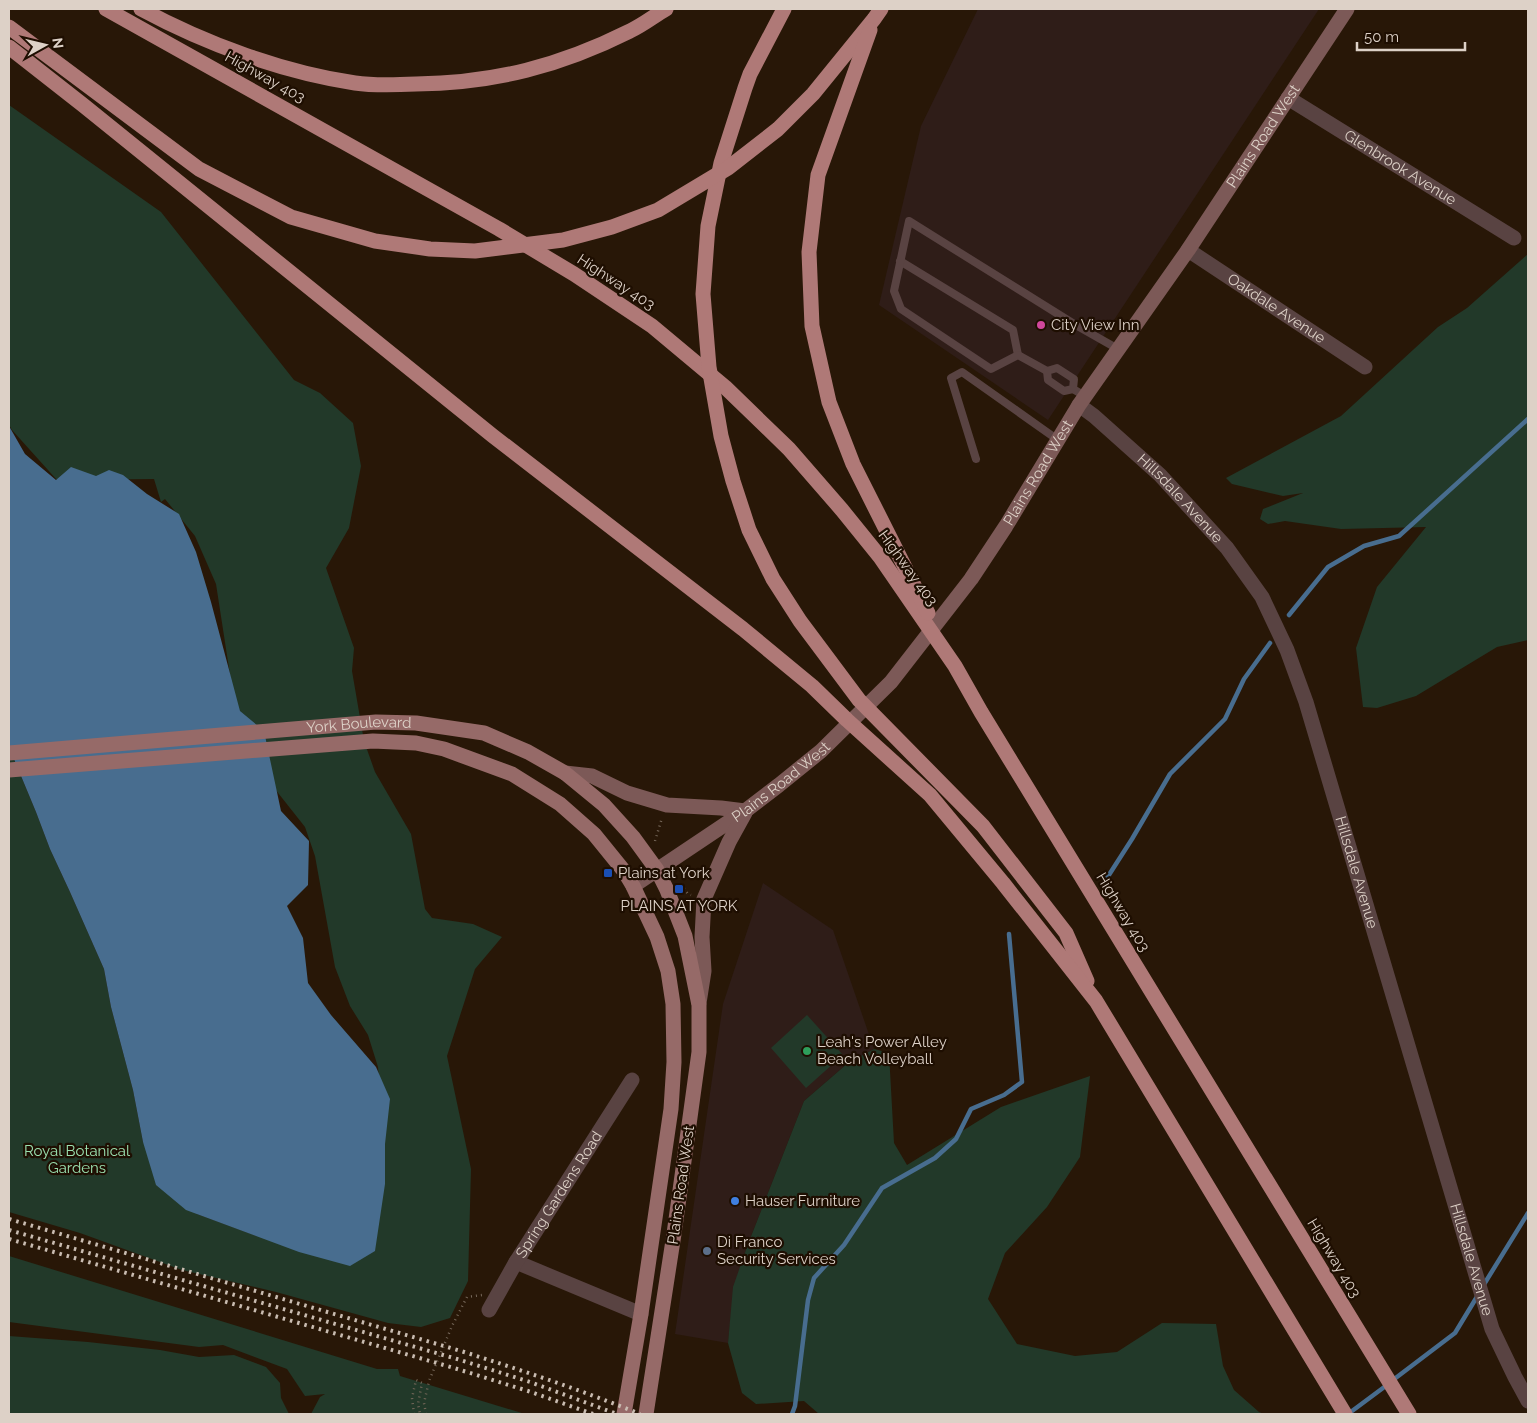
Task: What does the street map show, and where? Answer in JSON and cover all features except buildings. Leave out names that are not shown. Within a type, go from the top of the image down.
[{"type":"highway","name":"Highway 403","points":[[106,9],[499,229],[574,274],[652,326],[725,387],[789,449],[880,557],[955,666],[1409,1414]]},
{"type":"highway","points":[[141,9],[230,50],[277,64],[356,83],[399,85],[479,80],[519,73],[556,62],[595,47],[632,30],[666,9]]},
{"type":"highway","points":[[784,9],[750,74],[736,112],[721,163],[708,226],[703,294],[709,367],[721,436],[733,481],[749,530],[773,579],[800,621],[859,700],[983,826],[1066,933],[1096,1002]]},
{"type":"highway","points":[[878,14],[818,175],[809,252],[812,326],[829,402],[853,464],[955,666]]},
{"type":"highway","points":[[9,27],[199,169],[290,217],[375,241],[430,249],[474,251],[563,240],[612,227],[658,210],[728,168],[778,129],[813,94],[878,14]]},
{"type":"highway","points":[[9,47],[493,436],[743,629],[812,686],[930,795],[1004,883],[1096,1002],[1345,1414]]},
{"type":"main road","name":"Plains Road West","points":[[624,1414],[641,1314],[671,1110],[674,1062],[673,1004],[668,971],[657,937],[633,886],[745,812],[821,751],[891,682],[971,579],[1006,526],[1058,440],[1079,397],[1118,349],[1188,250],[1347,9]]},
{"type":"main road","name":"York Boulevard","points":[[9,752],[376,722],[416,723],[484,733],[528,752],[565,773],[604,805],[633,837],[657,870]]},
{"type":"main road","name":"York Boulevard","points":[[9,770],[372,740],[416,743],[444,749],[512,774],[560,804],[594,834],[633,886]]},
{"type":"main road","points":[[565,773],[592,776],[627,793],[666,805],[721,808],[745,812],[729,842],[704,899],[702,937],[704,971],[699,1005]]},
{"type":"main road","name":"Plains Road West","points":[[646,1414],[687,1146],[699,1052],[699,1005],[685,936],[657,870]]},
{"type":"street","name":"Glenbrook Avenue","points":[[1288,98],[1514,238]]},
{"type":"street","name":"Oakdale Avenue","points":[[1188,250],[1365,367]]},
{"type":"street","name":"Hillsdale Avenue","points":[[1079,397],[1094,416],[1160,476],[1227,548],[1262,597],[1287,650],[1306,702],[1492,1328],[1528,1401]]},
{"type":"street","name":"Spring Gardens Road","points":[[489,1310],[516,1262],[632,1080]]},
{"type":"street","points":[[516,1262],[641,1314]]},
{"type":"lane","points":[[1018,355],[992,369],[901,309],[894,291],[909,221],[1074,324],[1118,349]]},
{"type":"lane","points":[[900,261],[1013,330],[1018,355]]},
{"type":"lane","points":[[1018,355],[1047,370],[1057,368],[1074,379],[1079,397]]},
{"type":"lane","points":[[1047,370],[1048,380],[1064,391],[1079,397]]},
{"type":"lane","points":[[976,459],[951,378],[962,372],[1058,440]]},
{"type":"path","points":[[426,1414],[424,1403],[429,1381],[452,1326],[467,1297],[486,1295]]},
{"type":"path","points":[[414,1414],[412,1398],[416,1380],[422,1382],[418,1404],[420,1414]]},
{"type":"shaded area","points":[[978,9],[1319,9],[1048,420],[879,305],[921,126]]},
{"type":"shaded area","points":[[763,883],[833,930],[874,1049],[848,1063],[804,1101],[748,1244],[734,1287],[728,1343],[675,1334],[723,1004]]},
{"type":"green space","name":"Royal Botanical Gardens","points":[[9,105],[161,212],[294,380],[320,393],[353,423],[361,466],[349,528],[326,568],[354,648],[352,671],[364,741],[375,772],[411,834],[425,909],[432,918],[473,924],[502,937],[475,969],[447,1056],[471,1169],[468,1281],[450,1318],[421,1327],[388,1323],[276,1292],[182,1270],[80,1233],[9,1212],[9,747],[50,849],[104,969],[111,1007],[133,1090],[143,1142],[197,1214],[257,1236],[384,1148],[378,1067],[368,1035],[350,1006],[335,967],[315,856],[305,827],[241,746],[216,584],[195,536],[165,499],[161,502],[154,479],[57,480],[9,425]]},
{"type":"green space","points":[[1528,254],[1528,640],[1497,647],[1416,696],[1377,708],[1363,707],[1356,648],[1377,587],[1426,527],[1341,529],[1285,521],[1268,524],[1260,519],[1263,509],[1303,493],[1283,496],[1232,484],[1226,478],[1341,416],[1438,327],[1467,308]]},
{"type":"green space","name":"Leah's Power Alley Beach Volleyball","points":[[807,1015],[843,1055],[806,1088],[771,1048]]},
{"type":"green space","points":[[874,1049],[889,1053],[894,1143],[907,1165],[1001,1107],[1090,1076],[1080,1157],[1047,1207],[1005,1253],[988,1299],[1017,1344],[1075,1356],[1117,1352],[1162,1323],[1216,1324],[1223,1366],[1234,1390],[1259,1412],[1264,1414],[819,1414],[804,1401],[756,1404],[742,1393],[728,1343],[733,1287],[748,1244],[804,1101],[848,1063]]},
{"type":"green space","points":[[9,1256],[377,1369],[398,1369],[400,1376],[525,1414],[311,1414],[320,1397],[325,1394],[305,1396],[287,1369],[223,1345],[199,1347],[9,1322]]},
{"type":"green space","points":[[9,1336],[88,1342],[160,1350],[199,1357],[234,1355],[266,1367],[280,1383],[281,1398],[289,1414],[9,1414]]},
{"type":"water","points":[[9,426],[25,454],[56,480],[71,467],[96,476],[109,470],[123,475],[147,494],[179,514],[196,552],[240,711],[264,731],[281,811],[309,841],[308,885],[287,906],[303,938],[308,983],[331,1015],[376,1067],[390,1099],[385,1144],[385,1184],[375,1251],[350,1266],[299,1252],[186,1210],[156,1185],[143,1142],[133,1090],[111,1007],[104,969],[50,849],[9,747]]},
{"type":"waterway","points":[[1289,615],[1328,567],[1364,546],[1399,536],[1528,419]]},
{"type":"waterway","points":[[1107,878],[1170,774],[1225,719],[1244,679],[1270,643]]},
{"type":"waterway","points":[[792,1414],[795,1406],[808,1300],[814,1278],[844,1245],[882,1188],[935,1158],[956,1139],[971,1109],[1004,1095],[1022,1082],[1009,934]]},
{"type":"waterway","points":[[1483,1286],[1528,1213]]},
{"type":"waterway","points":[[1393,1380],[1455,1333],[1478,1295]]},
{"type":"waterway","points":[[1348,1414],[1387,1385]]},
{"type":"railway","points":[[9,1219],[461,1351],[551,1381],[640,1414]]},
{"type":"railway","points":[[9,1230],[457,1359],[530,1382],[617,1414]]},
{"type":"railway","points":[[9,1239],[454,1368],[593,1414]]},
{"type":"place","name":"City View Inn","points":[[1041,325]]},
{"type":"place","name":"Plains at York","points":[[608,873]]},
{"type":"place","name":"PLAINS AT YORK","points":[[679,889]]},
{"type":"place","name":"Leah's Power Alley Beach Volleyball","points":[[807,1051]]},
{"type":"place","name":"Hauser Furniture","points":[[735,1201]]},
{"type":"place","name":"Di Franco Security Services","points":[[707,1251]]}]
